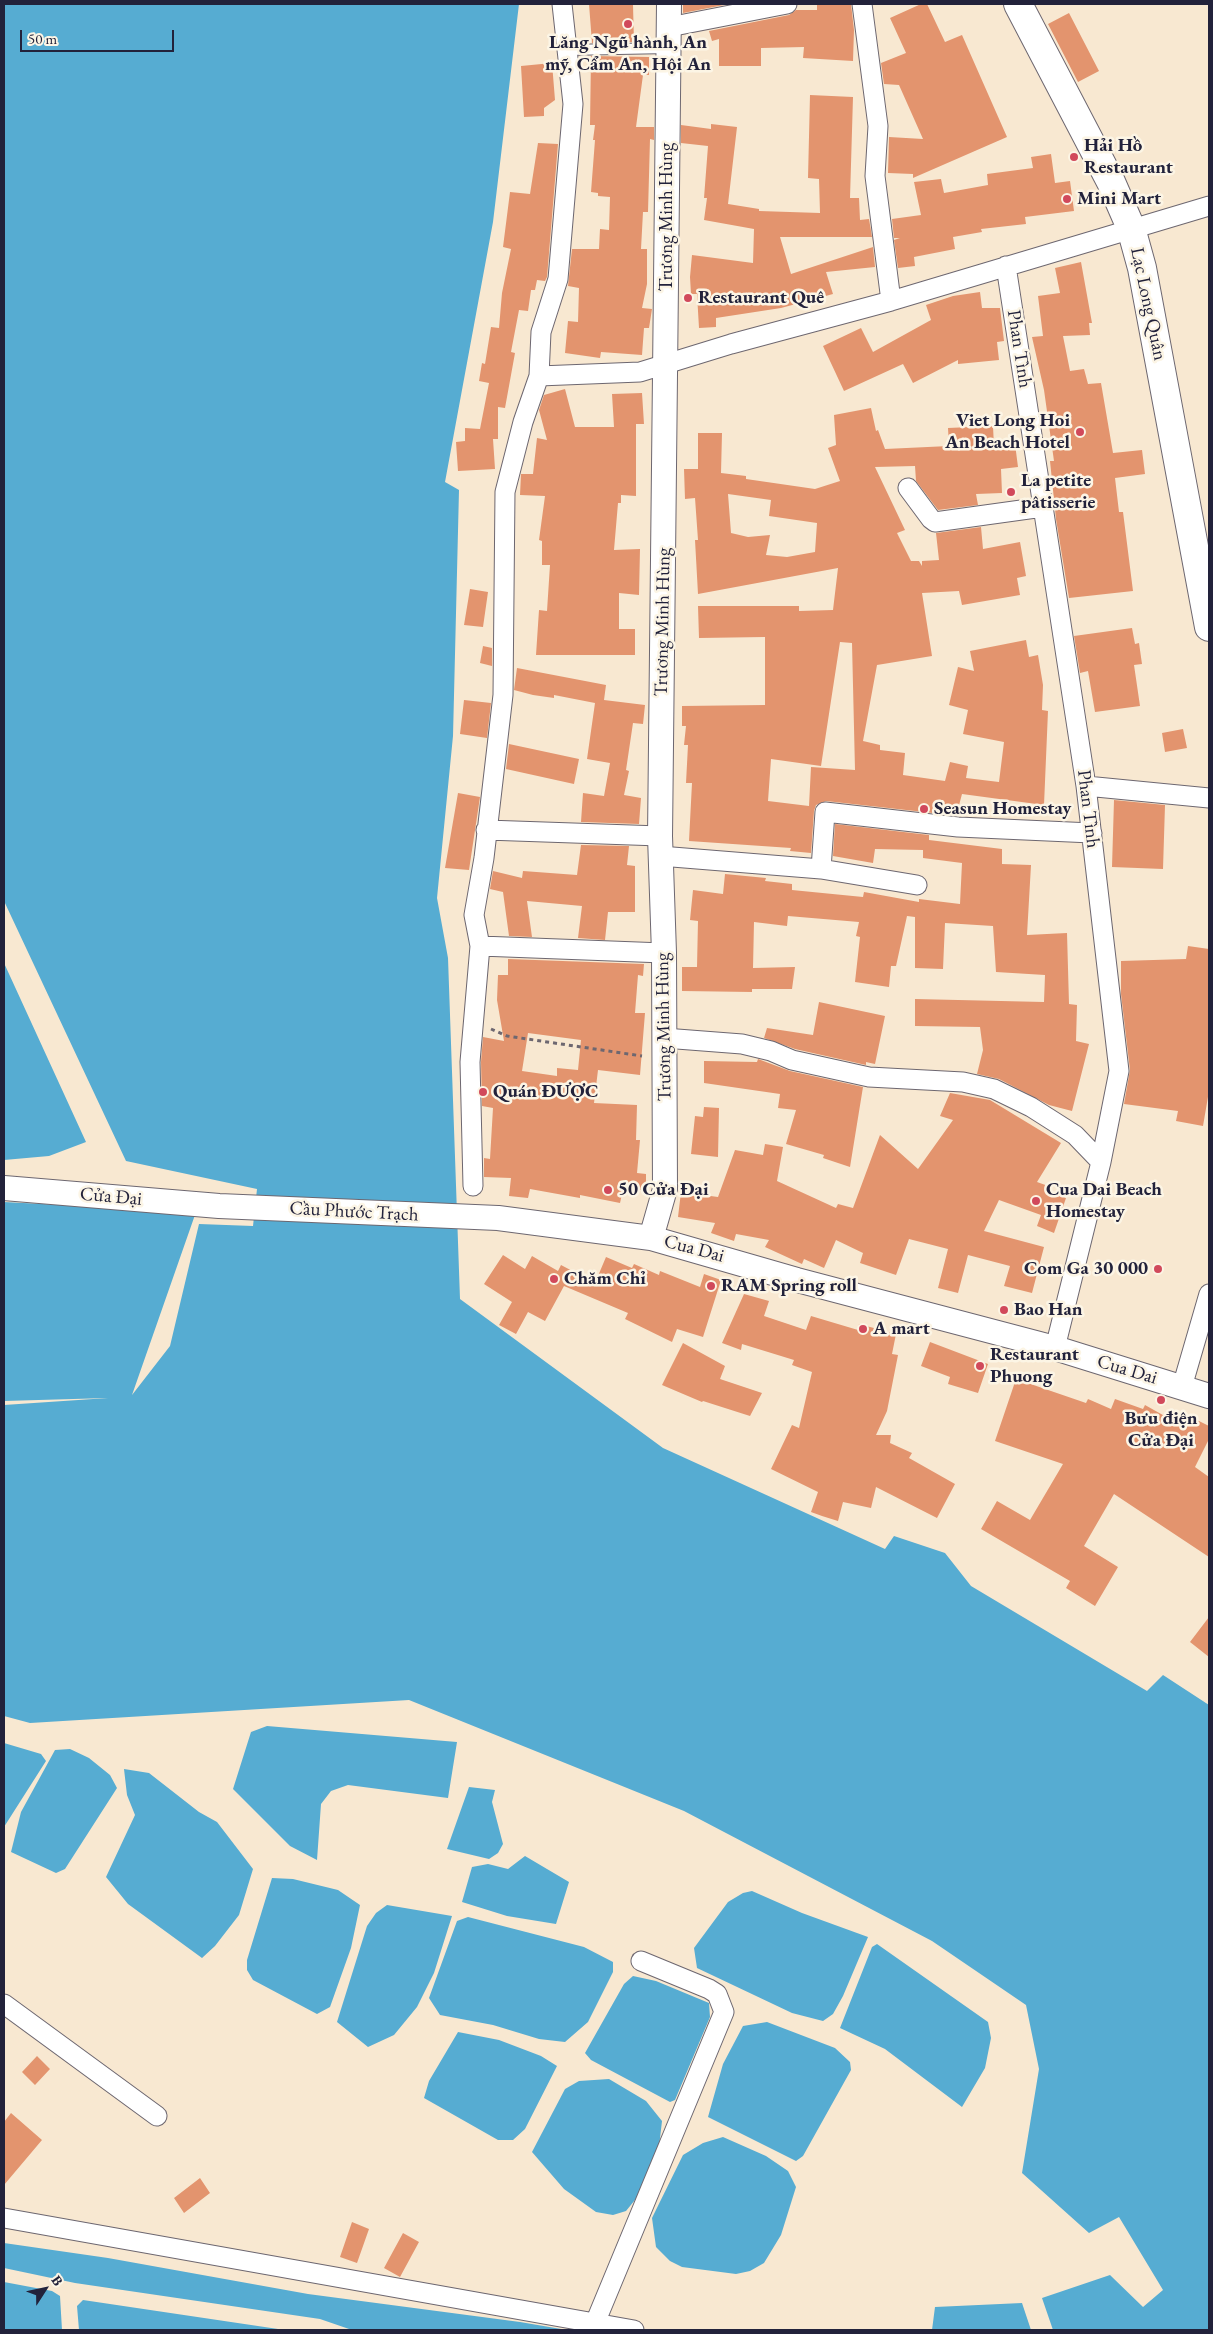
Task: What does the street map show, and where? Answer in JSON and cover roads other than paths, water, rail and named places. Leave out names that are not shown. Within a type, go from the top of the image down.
[{"type":"main road","name":"Lạc Long Quân","points":[[1018,4],[1111,182],[1132,228],[1142,268],[1209,627]]},
{"type":"street","points":[[473,1186],[470,1062],[472,1021],[480,946],[474,915],[484,858],[503,695],[505,492],[523,422],[539,376],[541,332],[558,279],[564,186],[572,130],[573,104],[562,4]]},
{"type":"street","points":[[669,26],[787,4]]},
{"type":"street","points":[[862,4],[878,126],[875,176],[891,302]]},
{"type":"street","name":"Trương Minh Hùng","points":[[652,1238],[665,1189],[664,954],[660,846],[669,26]]},
{"type":"street","points":[[539,376],[640,372],[666,363],[891,302],[1209,206]]},
{"type":"street","name":"Phan Tình","points":[[1006,266],[1086,786],[1119,1071],[1101,1162],[1055,1348]]},
{"type":"street","points":[[908,488],[935,522],[1043,507]]},
{"type":"street","points":[[1086,786],[1209,798]]},
{"type":"street","points":[[820,869],[825,812],[958,827],[1092,833]]},
{"type":"street","points":[[486,830],[660,846],[917,885]]},
{"type":"street","points":[[480,946],[664,954]]},
{"type":"street","points":[[664,1049],[742,1044],[770,1050],[792,1060],[869,1076],[963,1082],[994,1088],[1076,1136],[1101,1162]]},
{"type":"street","name":"Cửa Đại","points":[[4,1188],[219,1206]]},
{"type":"street","name":"Cầu Phước Trạch","points":[[219,1206],[490,1218]]},
{"type":"street","name":"Cua Dai","points":[[490,1218],[652,1238],[807,1282],[1055,1348],[1182,1386],[1209,1396]]},
{"type":"street","points":[[1182,1386],[1209,1294]]},
{"type":"street","points":[[595,2323],[724,2012],[717,1994],[709,1989],[641,1961]]},
{"type":"street","points":[[4,2004],[157,2116]]},
{"type":"street","points":[[4,2218],[634,2330]]},
{"type":"lane","points":[[567,50],[669,26]]},
{"type":"water","points":[[4,4],[519,4],[493,222],[445,482],[459,490],[453,736],[437,898],[448,958],[460,1299],[663,1448],[885,1549],[894,1536],[945,1553],[971,1586],[1147,1691],[1163,1675],[1209,1705],[1209,2330],[1053,2330],[1042,2298],[1110,2275],[1143,2307],[1163,2290],[1119,2217],[1089,2233],[1022,2173],[1039,2069],[1026,2005],[932,1941],[684,1811],[409,1700],[30,1723],[4,1716],[4,1405],[108,1398],[4,1401],[4,1202],[196,1212],[132,1395],[170,1346],[199,1224],[253,1226],[257,1189],[126,1161],[4,901]]},
{"type":"water","points":[[4,963],[86,1142],[49,1156],[4,1160]]},
{"type":"water","points":[[267,1726],[457,1742],[448,1798],[348,1785],[331,1791],[321,1804],[317,1860],[290,1846],[233,1789],[251,1732]]},
{"type":"water","points":[[4,1743],[41,1754],[46,1761],[4,1827]]},
{"type":"water","points":[[70,1749],[89,1758],[110,1775],[117,1788],[65,1869],[56,1873],[11,1852],[21,1812],[55,1750]]},
{"type":"water","points":[[124,1769],[149,1773],[199,1812],[217,1822],[253,1869],[239,1915],[215,1946],[202,1958],[128,1904],[106,1877],[135,1815],[127,1795]]},
{"type":"water","points":[[469,1787],[495,1790],[492,1802],[503,1844],[498,1853],[489,1859],[447,1849]]},
{"type":"water","points":[[525,1856],[569,1882],[556,1924],[507,1916],[462,1902],[472,1867],[488,1864],[508,1869]]},
{"type":"water","points":[[272,1878],[293,1879],[338,1890],[360,1905],[351,1948],[330,2007],[317,2014],[253,1980],[247,1970],[247,1960]]},
{"type":"water","points":[[752,1891],[802,1913],[868,1937],[843,1996],[833,2014],[823,2021],[792,2013],[697,1968],[694,1948],[728,1902],[743,1893]]},
{"type":"water","points":[[387,1905],[452,1916],[434,1973],[417,2007],[394,2035],[368,2047],[337,2022],[367,1926],[376,1913]]},
{"type":"water","points":[[468,1917],[584,1947],[613,1962],[613,1972],[588,2022],[565,2042],[539,2039],[493,2025],[440,2015],[429,1998],[457,1921]]},
{"type":"water","points":[[877,1944],[988,2022],[991,2038],[985,2068],[962,2107],[885,2049],[840,2028],[872,1947]]},
{"type":"water","points":[[633,1976],[656,1981],[709,2003],[710,2017],[675,2100],[670,2102],[591,2060],[585,2053],[624,1984]]},
{"type":"water","points":[[767,2022],[835,2048],[850,2062],[851,2070],[803,2156],[796,2161],[708,2117],[723,2064],[743,2026]]},
{"type":"water","points":[[458,2032],[499,2040],[541,2056],[557,2066],[525,2129],[513,2140],[498,2140],[424,2098],[429,2081]]},
{"type":"water","points":[[609,2079],[646,2101],[662,2121],[659,2147],[643,2190],[626,2211],[613,2215],[596,2212],[564,2189],[532,2152],[565,2089],[579,2081]]},
{"type":"water","points":[[723,2137],[766,2156],[788,2171],[796,2187],[781,2235],[764,2263],[750,2271],[736,2274],[682,2267],[670,2261],[656,2247],[652,2218],[683,2155],[703,2143]]},
{"type":"water","points":[[4,2243],[108,2258],[308,2294],[567,2330],[352,2330],[320,2319],[75,2283],[4,2268]]},
{"type":"water","points":[[4,2282],[52,2291],[60,2296],[62,2330],[4,2330]]},
{"type":"water","points":[[83,2300],[280,2330],[79,2330],[77,2306]]},
{"type":"water","points":[[1022,2303],[1031,2330],[932,2330],[935,2307]]},
{"type":"place","name":"Lăng Ngũ hành, An mỹ, Cẩm An, Hội An","points":[[628,24]]},
{"type":"place","name":"Hải Hồ Restaurant","points":[[1074,157]]},
{"type":"place","name":"Mini Mart","points":[[1067,199]]},
{"type":"place","name":"Restaurant Quê","points":[[688,298]]},
{"type":"place","name":"Viet Long Hoi An Beach Hotel","points":[[1080,432]]},
{"type":"place","name":"La petite pâtisserie","points":[[1011,492]]},
{"type":"place","name":"Seasun Homestay","points":[[924,809]]},
{"type":"place","name":"Quán ĐƯỢC","points":[[483,1092]]},
{"type":"place","name":"50 Cửa Đại","points":[[608,1190]]},
{"type":"place","name":"Cua Dai Beach Homestay","points":[[1036,1201]]},
{"type":"place","name":"Com Ga 30 000","points":[[1158,1269]]},
{"type":"place","name":"Chăm Chỉ","points":[[554,1279]]},
{"type":"place","name":"RAM Spring roll","points":[[711,1286]]},
{"type":"place","name":"Bao Han","points":[[1004,1310]]},
{"type":"place","name":"A mart","points":[[863,1329]]},
{"type":"place","name":"Restaurant Phuong","points":[[980,1366]]},
{"type":"place","name":"Bưu điện Cửa Đại","points":[[1161,1400]]}]
